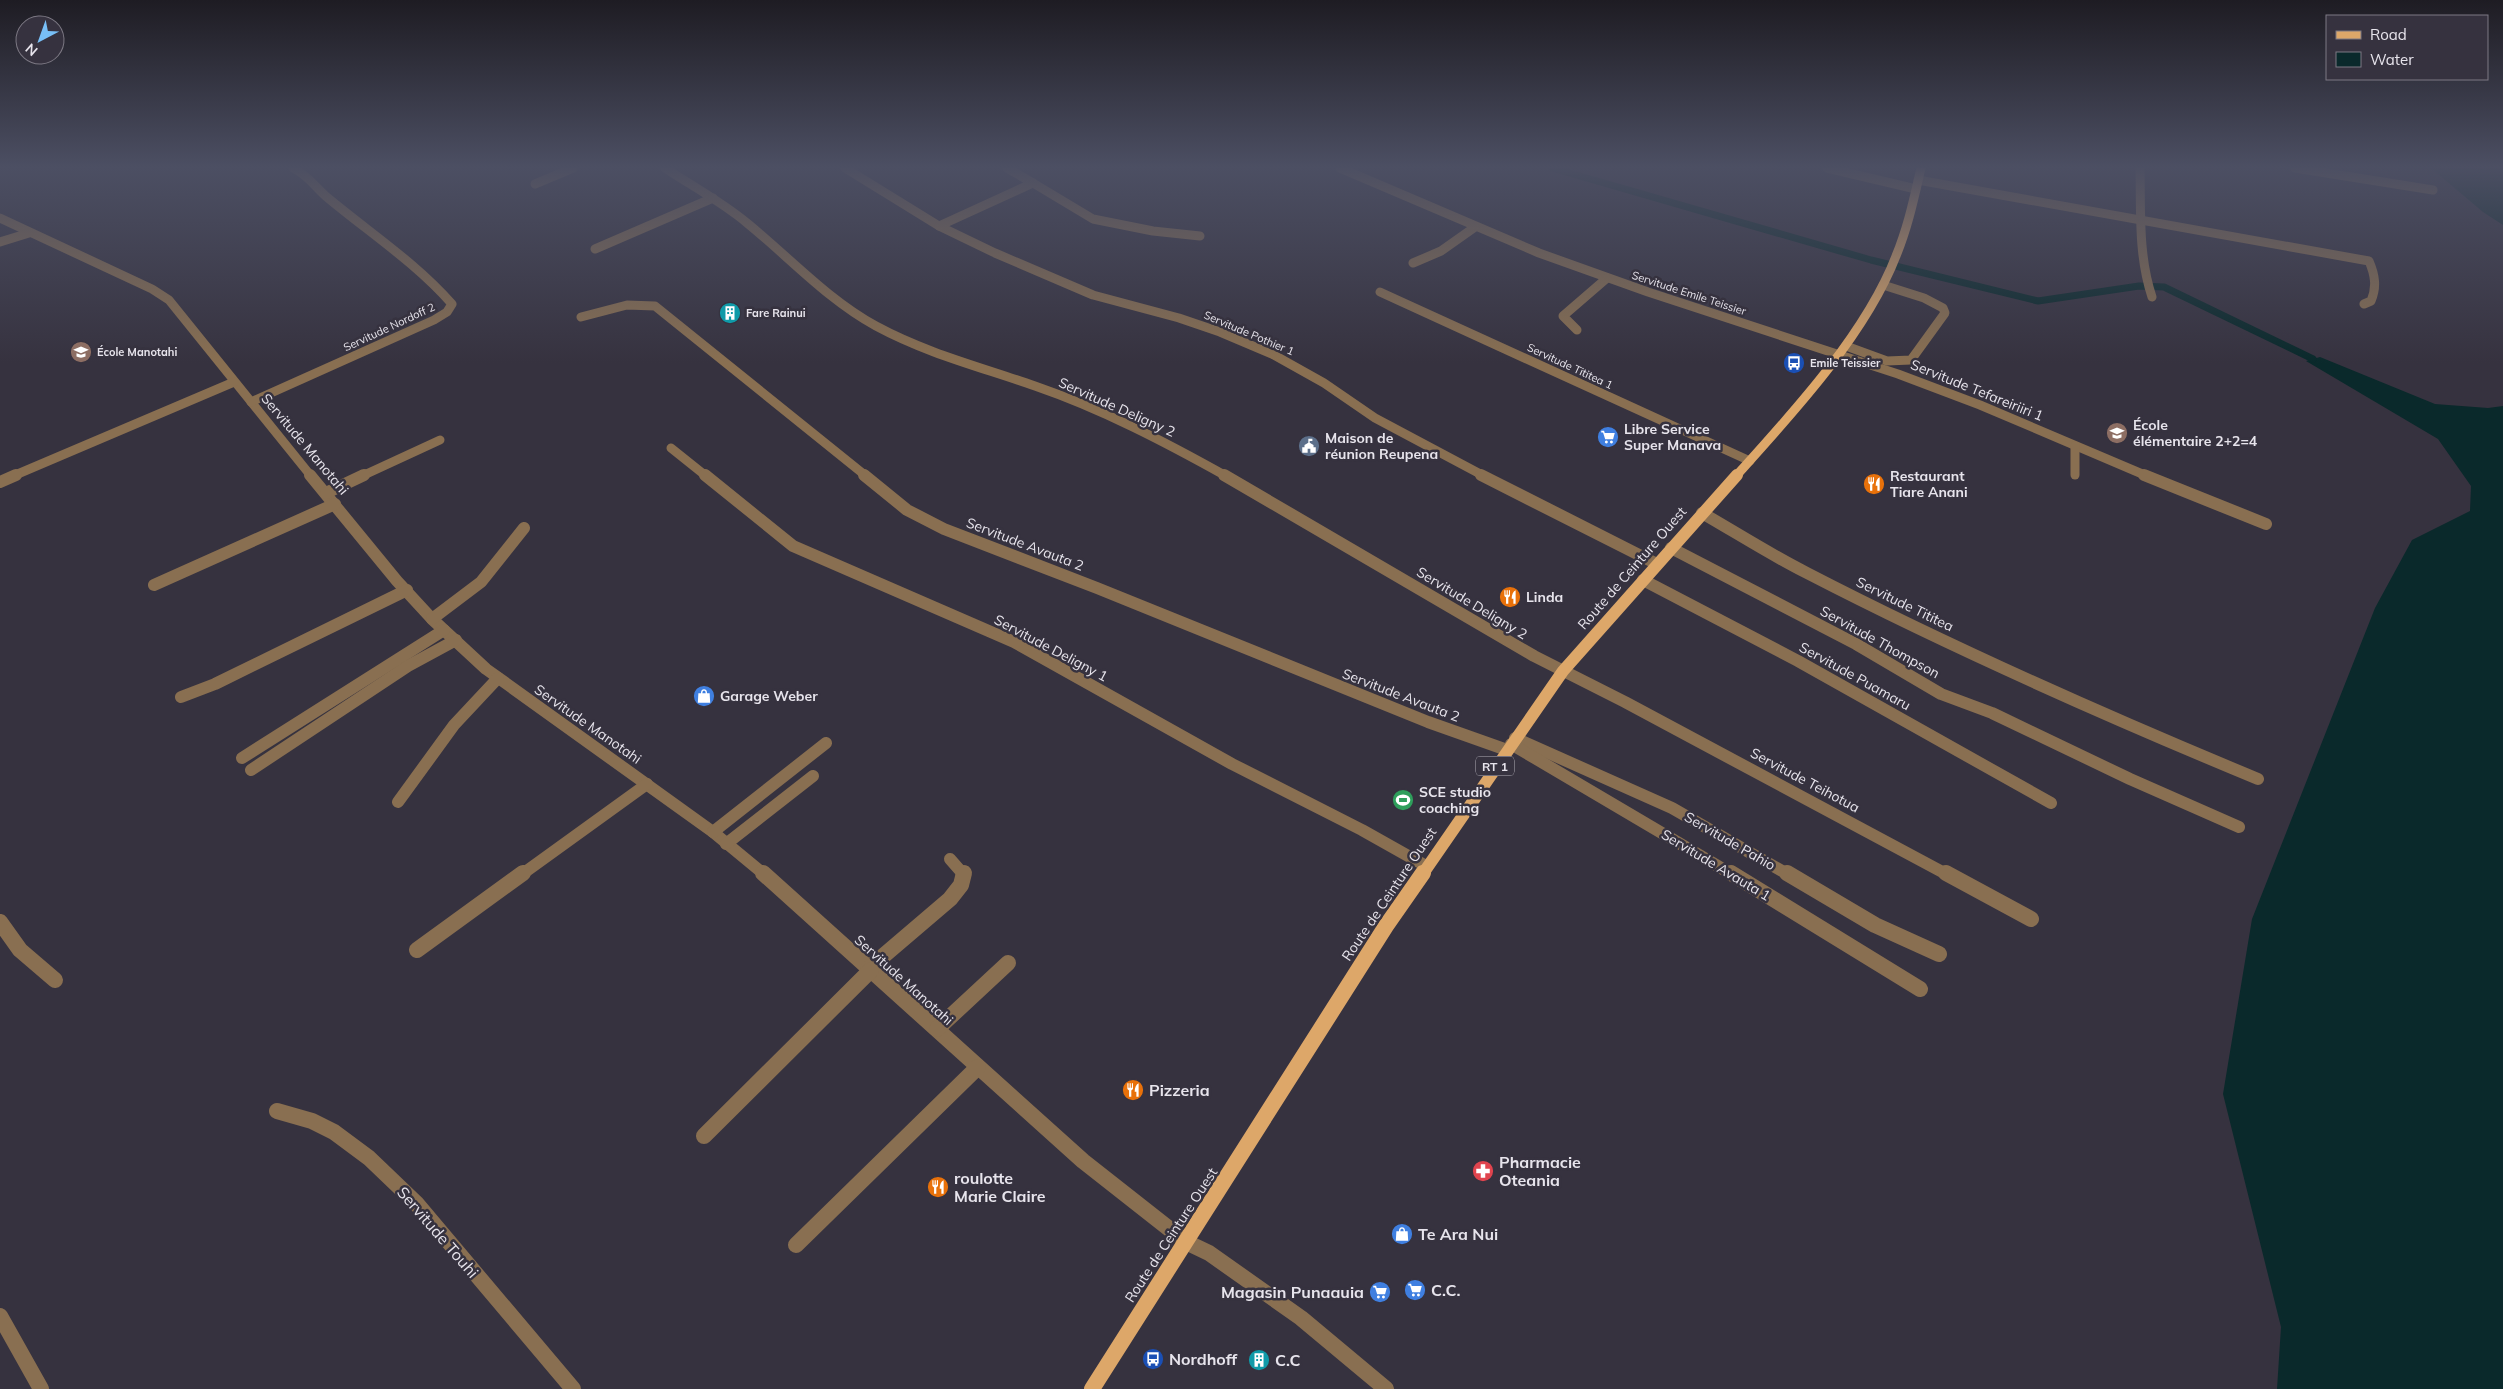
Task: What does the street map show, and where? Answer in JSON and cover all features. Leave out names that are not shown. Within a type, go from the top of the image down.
[{"type":"main road","name":"Route de Ceinture Ouest","points":[[1092,1389],[1426,866],[1511,744],[1563,671],[1750,461],[1843,350],[1884,285],[1899,249],[1903,233]]},
{"type":"street","name":"Servitude Manotahi","points":[[29,233],[152,289],[169,300],[189,322],[234,382],[330,498],[432,619],[444,630],[498,678],[712,832],[770,879],[1083,1161],[1186,1242],[1209,1253],[1301,1318],[1386,1389]]},
{"type":"street","points":[[0,242],[29,233]]},
{"type":"street","name":"Servitude Nordoff 2","points":[[251,402],[434,320],[447,312],[452,304],[415,269],[371,233]]},
{"type":"street","points":[[595,249],[632,233]]},
{"type":"street","name":"Servitude Deligny 2","points":[[759,233],[840,302],[874,325],[917,347],[1036,386],[1139,429],[1180,450],[1563,671]]},
{"type":"street","name":"Servitude Pothier 1","points":[[954,233],[994,253],[1093,295],[1179,318],[1220,332],[1274,355],[1324,383],[1375,418],[1437,453],[1657,564]]},
{"type":"street","points":[[1171,233],[1200,236]]},
{"type":"street","points":[[1413,263],[1434,254],[1466,233]]},
{"type":"street","name":"Servitude Emile Teissier","points":[[1490,233],[1607,278],[1843,350]]},
{"type":"street","points":[[2141,233],[2148,285],[2152,297]]},
{"type":"street","points":[[2211,233],[2369,261],[2376,290],[2371,301],[2364,304]]},
{"type":"street","points":[[1433,264],[1434,254]]},
{"type":"street","points":[[1577,330],[1563,316],[1607,278]]},
{"type":"street","points":[[1843,350],[1905,363],[1911,360],[1945,313],[1943,308],[1924,298],[1884,285]]},
{"type":"street","name":"Servitude Tititea 1","points":[[1380,292],[1750,461]]},
{"type":"street","name":"Servitude Avauta 2","points":[[581,317],[626,304],[644,303],[655,306],[907,510],[944,529],[1428,722],[1511,744]]},
{"type":"street","name":"Servitude Tefareiriiri 1","points":[[1843,350],[2266,524]]},
{"type":"street","points":[[0,482],[234,382]]},
{"type":"street","points":[[154,585],[330,498],[440,440]]},
{"type":"street","points":[[2075,446],[2075,475]]},
{"type":"street","name":"Servitude Deligny 1","points":[[671,448],[793,546],[1014,642],[1232,764],[1362,830],[1426,866]]},
{"type":"street","name":"Servitude Tititea","points":[[1702,513],[1805,572],[1884,612],[2121,722],[2258,779]]},
{"type":"street","points":[[432,619],[481,582],[524,528]]},
{"type":"street","name":"Servitude Thompson","points":[[1671,548],[1856,644],[1941,694],[1992,713],[2130,779],[2239,827]]},
{"type":"street","name":"Servitude Puamaru","points":[[1643,580],[1945,742],[2051,803]]},
{"type":"street","points":[[181,697],[215,684],[407,590]]},
{"type":"street","points":[[242,758],[444,630]]},
{"type":"street","points":[[251,770],[408,666],[456,640]]},
{"type":"street","name":"Servitude Teihotua","points":[[1563,671],[1625,702],[2032,919]]},
{"type":"street","points":[[398,802],[454,725],[498,678]]},
{"type":"street","points":[[712,832],[755,801],[826,743]]},
{"type":"street","name":"Servitude Pahio","points":[[1511,744],[1694,818],[1845,909],[1902,940],[1939,954]]},
{"type":"street","name":"Servitude Avauta 1","points":[[1511,744],[1686,846],[1920,989]]},
{"type":"street","points":[[726,844],[813,776]]},
{"type":"street","points":[[417,950],[647,784]]},
{"type":"street","points":[[704,1136],[869,969],[950,899],[962,885],[964,873],[950,859]]},
{"type":"street","points":[[0,922],[20,950],[55,980]]},
{"type":"street","points":[[937,1029],[1008,963]]},
{"type":"street","points":[[796,1245],[978,1067]]},
{"type":"street","name":"Servitude Touhi","points":[[277,1111],[312,1121],[334,1132],[376,1165],[416,1203],[573,1389]]},
{"type":"street","points":[[0,1316],[41,1389]]},
{"type":"water","points":[[2320,357],[2435,404],[2488,408],[2503,406],[2503,1389],[2277,1389],[2281,1327],[2223,1094],[2252,919],[2375,608],[2412,540],[2470,511],[2471,486],[2438,439],[2306,361]]},
{"type":"waterway","points":[[1777,233],[1871,260],[2038,301],[2139,286],[2164,287],[2313,359]]},
{"type":"place","name":"Fare Rainui","points":[[730,313]]},
{"type":"place","name":"École Manotahi","points":[[81,352]]},
{"type":"place","name":"Emile Teissier","points":[[1794,363]]},
{"type":"place","name":"École élémentaire 2+2=4","points":[[2117,433]]},
{"type":"place","name":"Libre Service Super Manava","points":[[1608,437]]},
{"type":"place","name":"Maison de réunion Reupena","points":[[1309,446]]},
{"type":"place","name":"Restaurant Tiare Anani","points":[[1874,484]]},
{"type":"place","name":"Linda","points":[[1510,597]]},
{"type":"place","name":"Garage Weber","points":[[704,696]]},
{"type":"place","name":"SCE studio coaching","points":[[1403,800]]},
{"type":"place","name":"Pizzeria","points":[[1133,1090]]},
{"type":"place","name":"Pharmacie Oteania","points":[[1483,1171]]},
{"type":"place","name":"roulotte Marie Claire","points":[[938,1187]]},
{"type":"place","name":"Te Ara Nui","points":[[1402,1234]]},
{"type":"place","name":"C.C.","points":[[1415,1290]]},
{"type":"place","name":"Magasin Punaauia","points":[[1380,1292]]},
{"type":"place","name":"Nordhoff","points":[[1153,1359]]},
{"type":"place","name":"C.C","points":[[1259,1360]]}]
